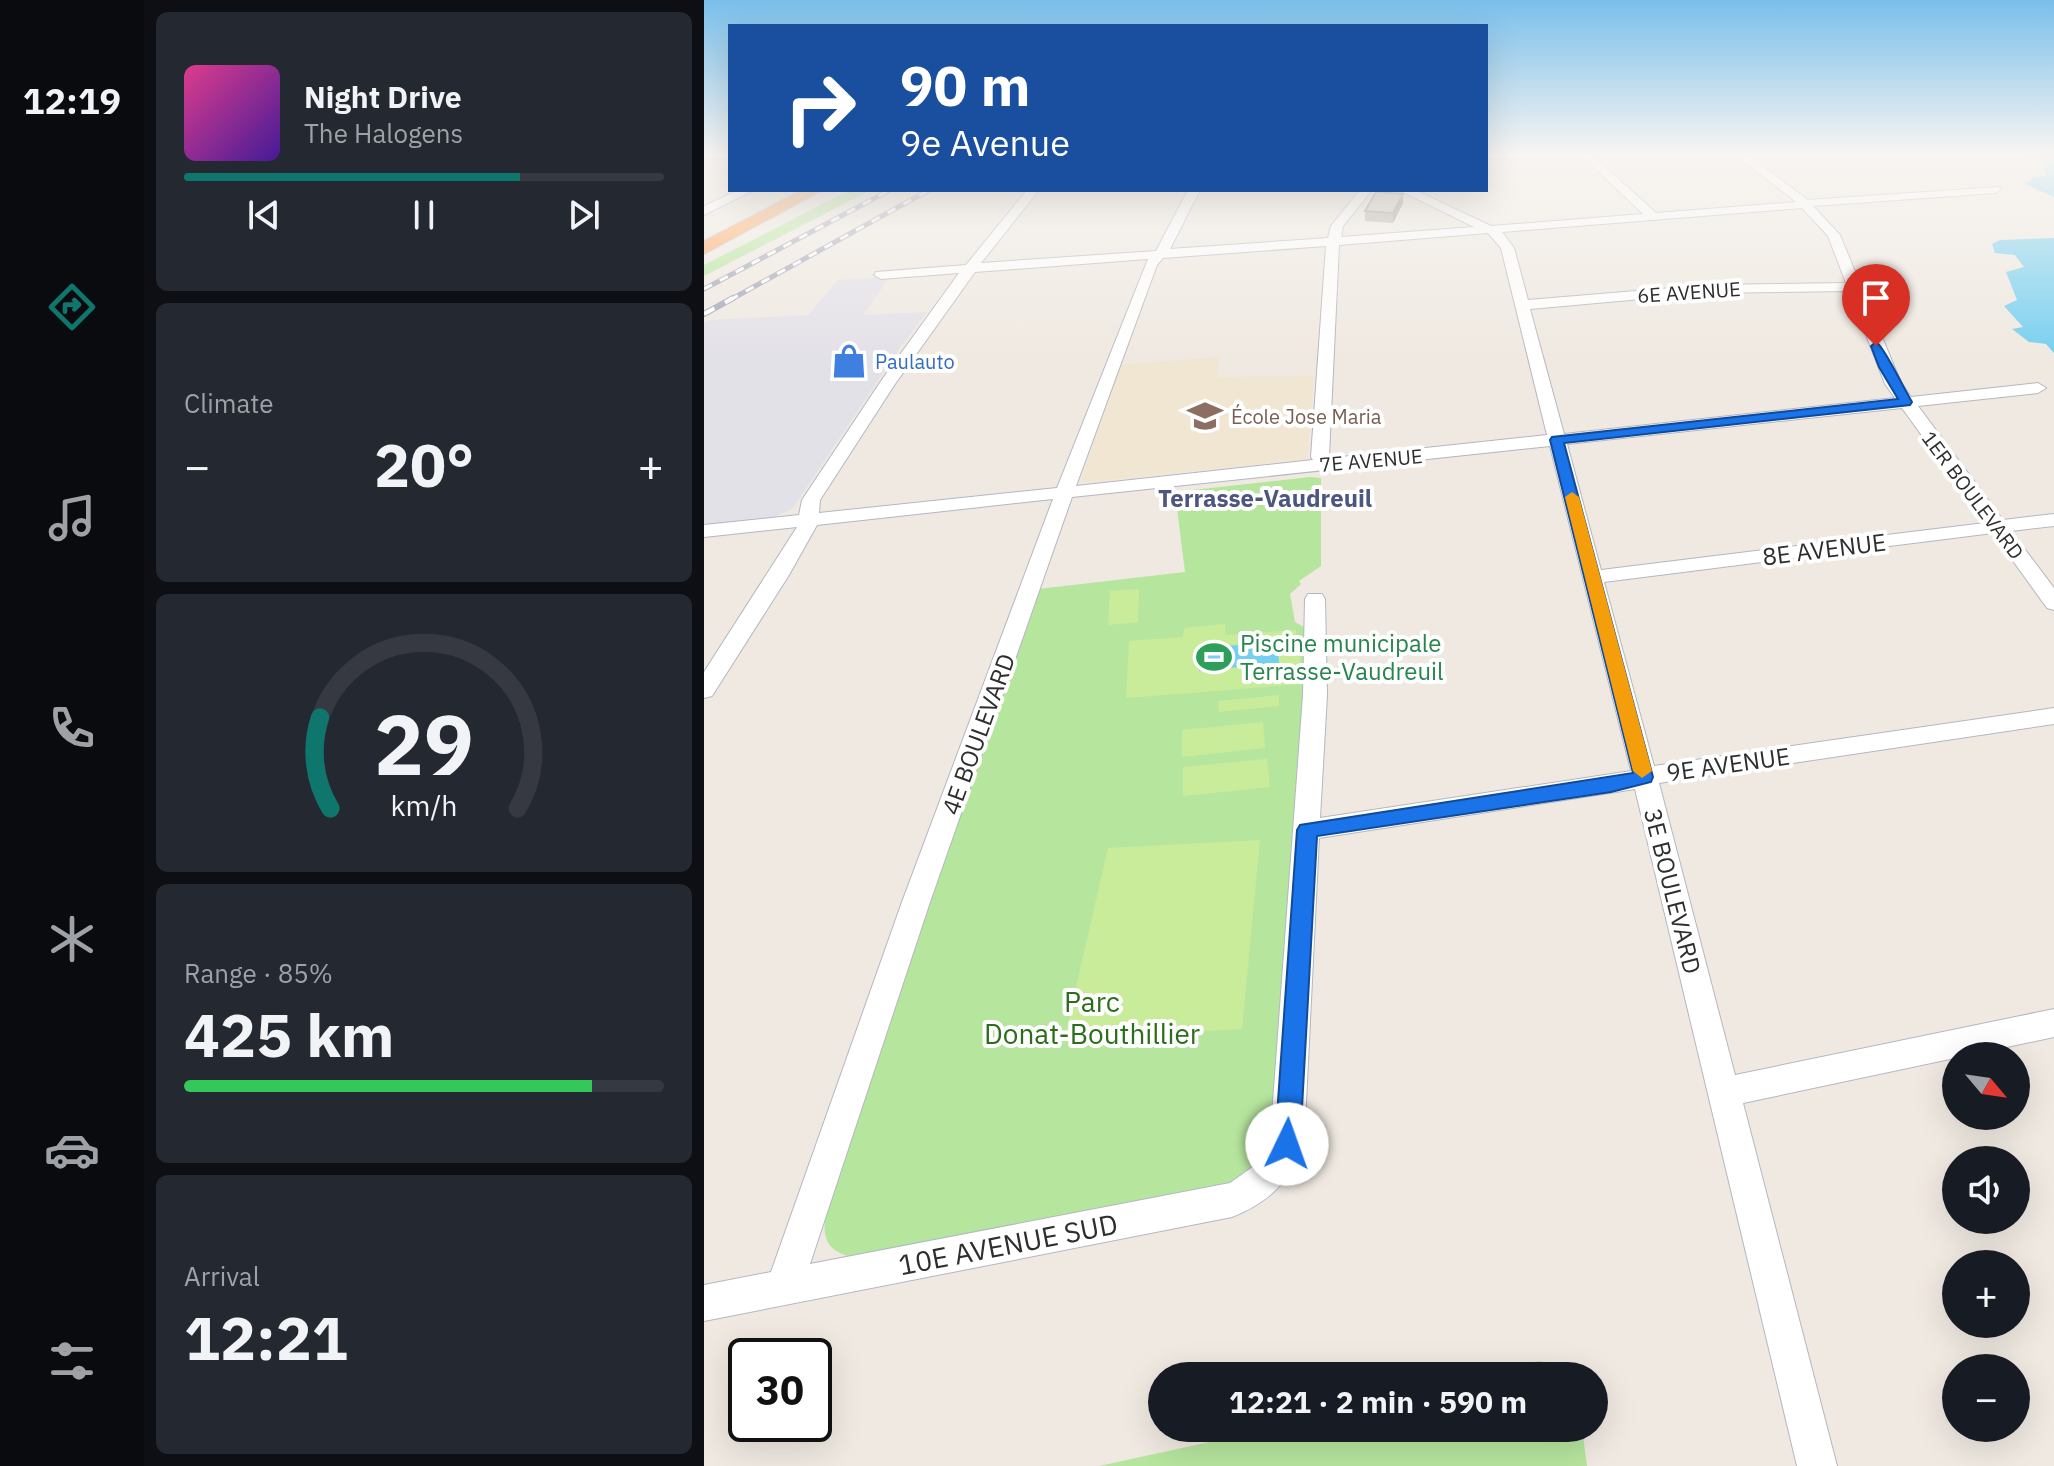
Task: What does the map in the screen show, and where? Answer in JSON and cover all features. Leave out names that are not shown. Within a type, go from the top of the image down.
[{"type":"highway","points":[[704,248],[753,222]]},
{"type":"street","points":[[704,690],[779,575],[808,519],[811,500],[946,299],[1007,222]]},
{"type":"street","name":"4E BOULEVARD","points":[[784,1288],[987,703],[1064,493],[1151,264],[1176,222]]},
{"type":"street","points":[[1329,465],[1320,457],[1333,242],[1340,222]]},
{"type":"street","points":[[1474,222],[1490,230]]},
{"type":"street","points":[[881,275],[1585,222]]},
{"type":"street","name":"1ER BOULEVARD","points":[[1823,222],[1834,235],[1885,367],[1906,402],[2054,603]]},
{"type":"street","name":"3E BOULEVARD","points":[[1490,230],[1500,236],[1507,248],[1594,577],[1817,1466]]},
{"type":"street","name":"6E AVENUE","points":[[1522,305],[1708,289],[1856,287]]},
{"type":"street","name":"7E AVENUE","points":[[704,531],[2038,388]]},
{"type":"street","name":"8E AVENUE","points":[[1594,577],[2054,520]]},
{"type":"street","points":[[1307,830],[1315,695],[1315,599]]},
{"type":"street","name":"9E AVENUE","points":[[1307,830],[1596,788],[1671,771],[2054,716]]},
{"type":"street","name":"10E AVENUE SUD","points":[[704,1303],[1232,1200],[1247,1194],[1274,1169],[1287,1144],[1307,830]]},
{"type":"street","points":[[1724,1092],[2054,1023]]},
{"type":"shaded area","points":[[890,277],[863,315],[927,312],[793,508],[771,519],[704,526],[704,323],[710,320],[808,315],[838,280]]},
{"type":"shaded area","name":"École Jose Maria","points":[[1220,357],[1217,377],[1314,376],[1307,459],[1087,482],[1081,479],[1119,365]]},
{"type":"green space","points":[[787,222],[808,222],[704,276],[704,265]]},
{"type":"green space","name":"Parc Donat-Bouthillier","points":[[1321,478],[1321,566],[1299,581],[1301,584],[1290,594],[1295,622],[1306,628],[1307,689],[1273,1136],[1269,1145],[1252,1166],[1221,1188],[851,1257],[834,1250],[826,1239],[826,1208],[1038,589],[1185,572],[1175,492]]},
{"type":"green space","points":[[1139,589],[1138,622],[1108,625],[1110,591]]},
{"type":"green space","name":"Piscine municipale Terrasse-Vaudreuil","points":[[1225,624],[1226,635],[1296,630],[1303,684],[1126,698],[1129,641],[1183,637],[1184,628]]},
{"type":"green space","points":[[1279,695],[1279,706],[1219,712],[1218,701]]},
{"type":"green space","points":[[1263,722],[1265,748],[1182,757],[1182,730]]},
{"type":"green space","points":[[1267,759],[1270,787],[1183,796],[1183,767]]},
{"type":"green space","points":[[1260,840],[1242,1029],[1064,1039],[1108,848]]},
{"type":"green space","points":[[1210,1442],[1584,1442],[1587,1466],[1099,1466]]},
{"type":"water","points":[[2054,238],[2054,353],[2046,344],[2029,342],[2012,329],[2023,327],[2004,306],[2017,300],[2006,272],[2024,267],[2015,255],[1995,253],[1992,244],[2000,240]]},
{"type":"water","points":[[1277,642],[1279,663],[1199,671],[1199,648]]},
{"type":"railway","points":[[704,289],[829,222]]},
{"type":"railway","points":[[730,300],[870,222]]},
{"type":"railway","points":[[704,314],[733,298]]},
{"type":"slow traffic","points":[[1572,497],[1642,771]]},
{"type":"place","name":"Paulauto","points":[[849,361]]},
{"type":"place","name":"École Jose Maria","points":[[1205,416]]},
{"type":"place","name":"Piscine municipale Terrasse-Vaudreuil","points":[[1214,657]]},
{"type":"district","name":"Terrasse-Vaudreuil","points":[[1265,498]]},
{"type":"route","points":[[1287,1144],[1307,830],[1611,785],[1644,777],[1557,440],[1906,402],[1893,384],[1876,346]]}]
